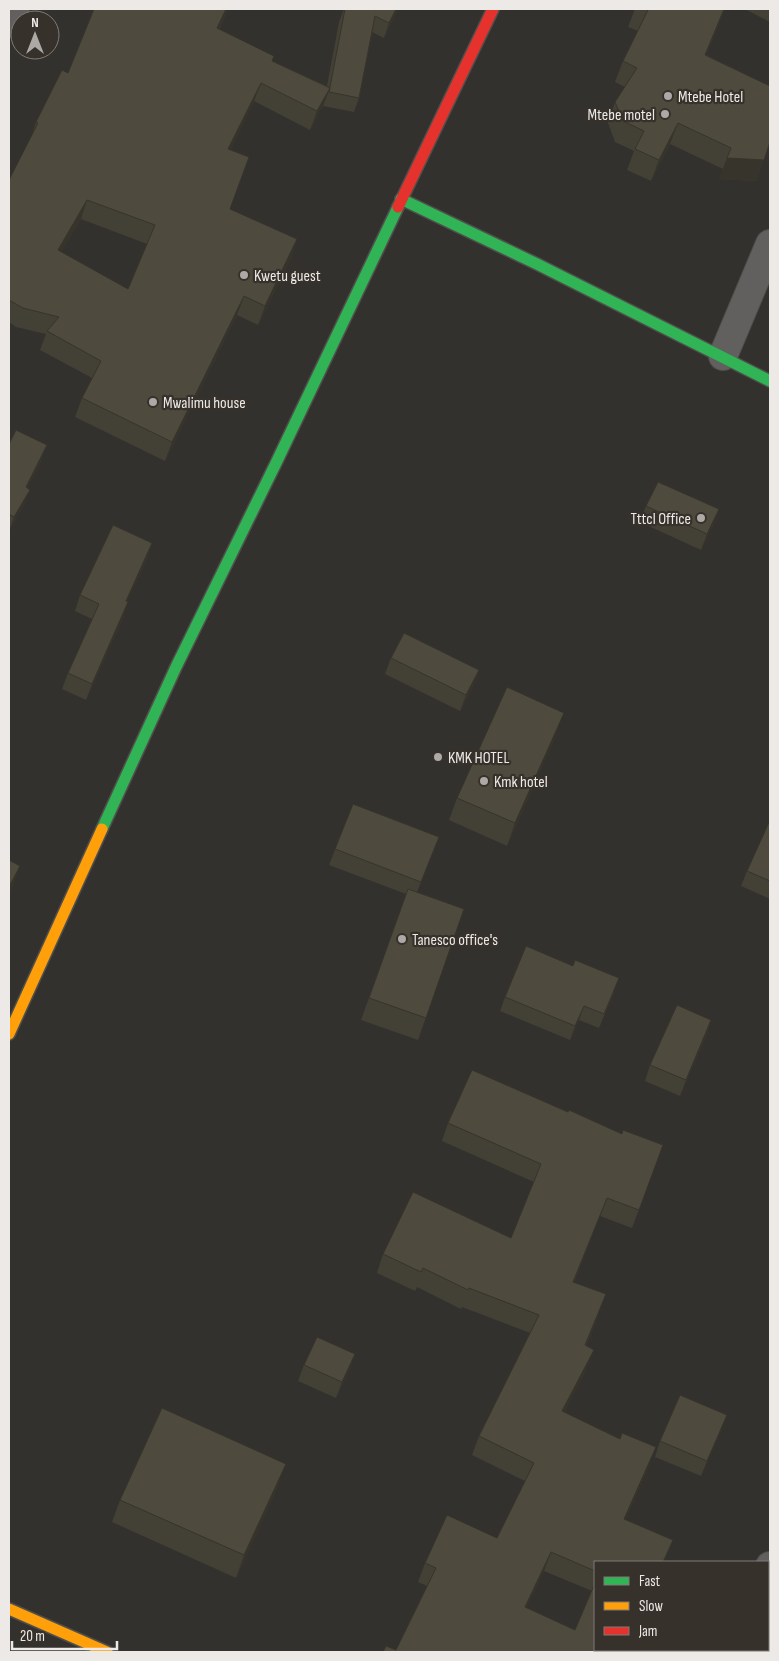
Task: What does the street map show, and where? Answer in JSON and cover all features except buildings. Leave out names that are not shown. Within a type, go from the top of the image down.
[{"type":"main road","points":[[9,1034],[176,667],[493,9]]},
{"type":"main road","points":[[401,200],[537,264],[770,381]]},
{"type":"main road","points":[[9,1608],[107,1652]]},
{"type":"street","points":[[9,23],[15,9]]},
{"type":"street","points":[[722,356],[770,244]]},
{"type":"traffic: fast","points":[[401,199],[537,264],[770,381]]},
{"type":"traffic: fast","points":[[102,829],[176,667],[398,207]]},
{"type":"traffic: slow","points":[[9,1034],[102,829]]},
{"type":"traffic: slow","points":[[9,1609],[107,1652]]},
{"type":"traffic: jam","points":[[398,207],[493,9]]},
{"type":"place","name":"Mtebe Hotel","points":[[668,96]]},
{"type":"place","name":"Mtebe motel","points":[[665,114]]},
{"type":"place","name":"Kwetu guest","points":[[244,275]]},
{"type":"place","name":"Mwalimu house","points":[[153,402]]},
{"type":"place","name":"Tttcl Office","points":[[701,518]]},
{"type":"place","name":"KMK HOTEL","points":[[438,757]]},
{"type":"place","name":"Kmk hotel","points":[[484,781]]},
{"type":"place","name":"Tanesco office's","points":[[402,939]]}]
